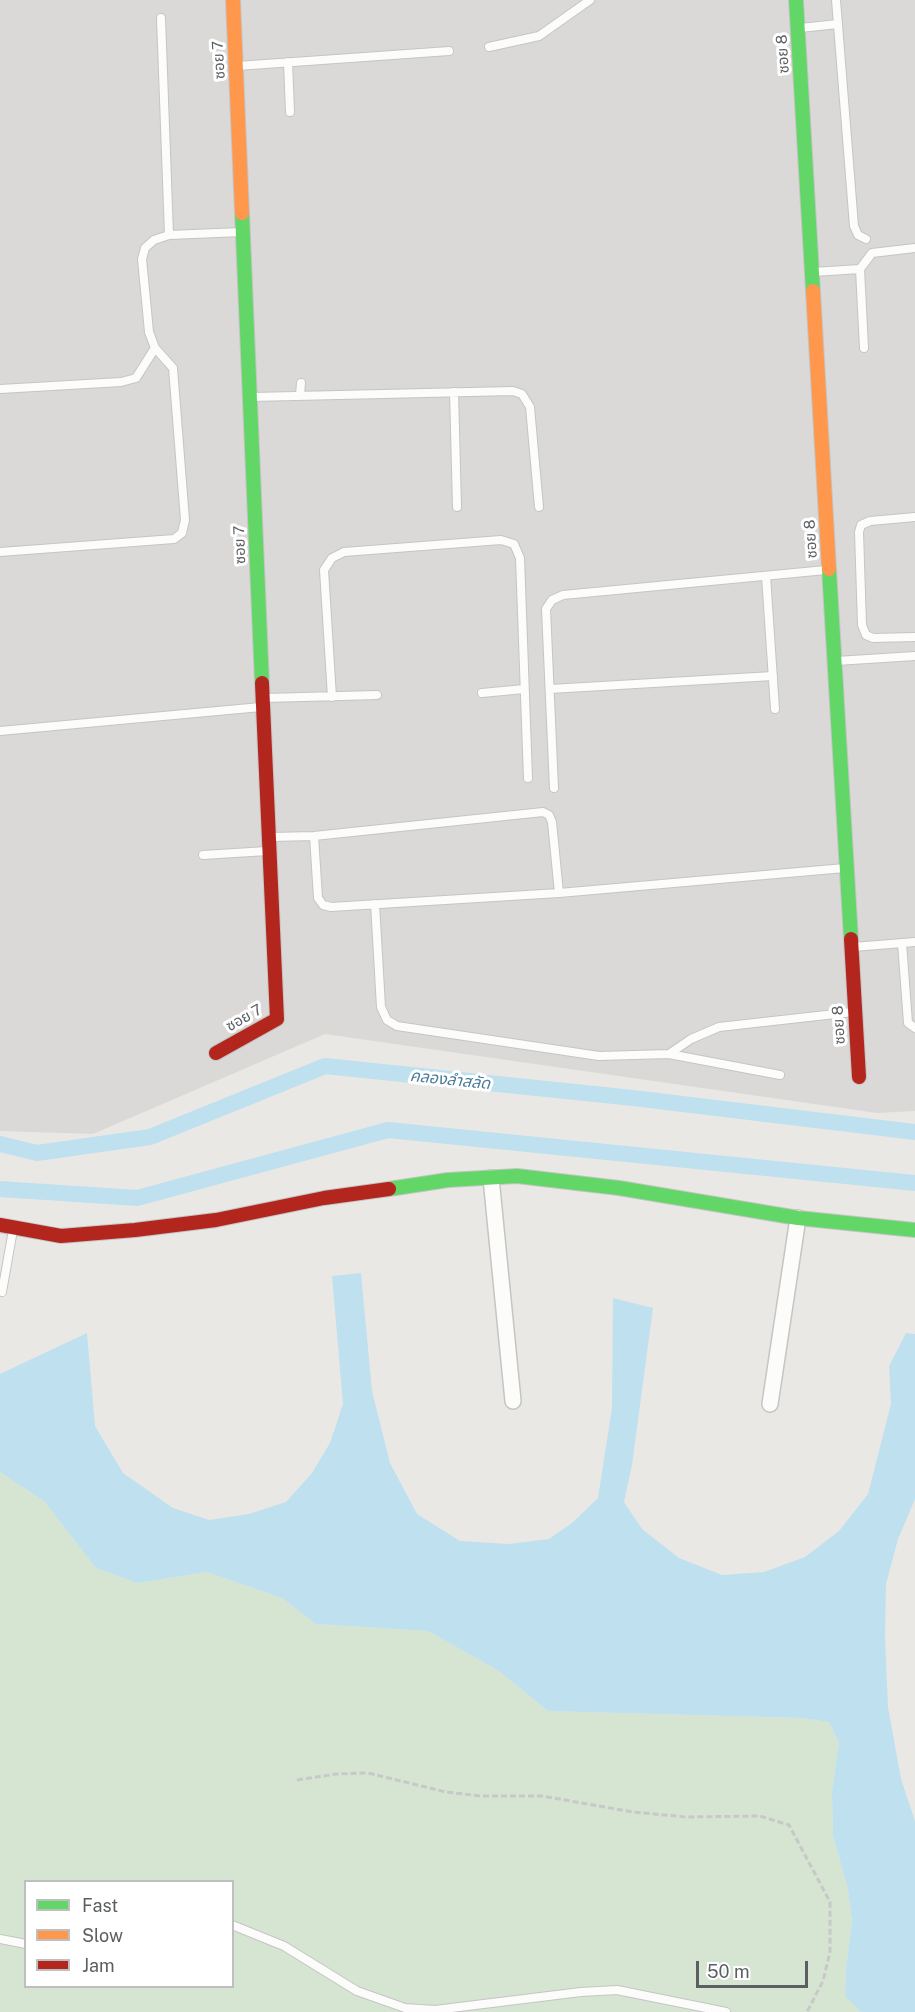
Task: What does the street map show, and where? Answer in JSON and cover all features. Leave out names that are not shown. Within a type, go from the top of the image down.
[{"type":"street","name":"ซอย 7","points":[[216,1053],[277,1019],[233,0]]},
{"type":"street","name":"ซอย 8","points":[[796,0],[859,1077]]},
{"type":"street","points":[[7,1227],[61,1236],[135,1230],[216,1220],[324,1198],[448,1180],[517,1176],[620,1188],[798,1218],[915,1230]]},
{"type":"street","points":[[491,1178],[513,1401]]},
{"type":"street","points":[[770,1404],[798,1218]]},
{"type":"lane","points":[[489,47],[539,36],[590,0]]},
{"type":"lane","points":[[836,0],[854,226],[858,235],[866,239]]},
{"type":"lane","points":[[161,18],[169,235]]},
{"type":"lane","points":[[798,28],[838,24]]},
{"type":"lane","points":[[236,66],[449,51]]},
{"type":"lane","points":[[288,62],[290,112]]},
{"type":"lane","points":[[0,552],[174,539],[183,533],[185,520],[173,368],[155,348],[149,332],[142,260],[145,248],[154,240],[169,235],[243,232]]},
{"type":"lane","points":[[864,348],[860,269],[872,254],[915,248]]},
{"type":"lane","points":[[812,272],[860,269]]},
{"type":"lane","points":[[0,389],[121,382],[136,378],[155,348]]},
{"type":"lane","points":[[300,395],[301,383]]},
{"type":"lane","points":[[250,397],[513,391],[522,394],[530,407],[539,507]]},
{"type":"lane","points":[[454,392],[456,507]]},
{"type":"lane","points":[[915,518],[870,521],[861,525],[859,532],[862,625],[866,634],[873,638],[915,637]]},
{"type":"lane","points":[[332,697],[324,570],[332,558],[344,552],[501,540],[514,544],[520,558],[528,778]]},
{"type":"lane","points":[[554,788],[546,609],[552,600],[562,595],[829,570]]},
{"type":"lane","points":[[766,576],[775,709]]},
{"type":"lane","points":[[834,661],[915,656]]},
{"type":"lane","points":[[549,689],[773,676]]},
{"type":"lane","points":[[482,693],[524,689]]},
{"type":"lane","points":[[0,731],[263,703],[377,695]]},
{"type":"lane","points":[[203,855],[314,836],[543,812],[549,815],[552,822],[559,893]]},
{"type":"lane","points":[[314,836],[318,898],[323,905],[331,907],[559,893],[847,868]]},
{"type":"lane","points":[[375,904],[381,1007],[387,1020],[397,1026],[599,1056],[669,1054],[780,1075]]},
{"type":"lane","points":[[851,947],[915,942]]},
{"type":"lane","points":[[902,943],[908,1023],[915,1028]]},
{"type":"lane","points":[[669,1054],[690,1039],[719,1027],[855,1012]]},
{"type":"lane","points":[[2,1292],[7,1227]]},
{"type":"lane","points":[[234,1926],[284,1946],[357,1990],[405,2008],[435,2010],[581,1992],[617,1990],[726,2012]]},
{"type":"lane","points":[[0,1939],[24,1944]]},
{"type":"path","points":[[297,1780],[336,1774],[368,1773],[447,1792],[481,1796],[542,1796],[633,1812],[686,1817],[760,1816],[789,1824],[830,1902],[830,1952],[823,1981],[807,2012]]},
{"type":"shaded area","points":[[0,0],[915,0],[915,1111],[877,1113],[325,1034],[93,1134],[0,1131]]},
{"type":"green space","points":[[0,1472],[44,1501],[96,1568],[137,1583],[207,1572],[282,1598],[316,1624],[428,1631],[499,1671],[548,1711],[803,1718],[829,1722],[839,1743],[832,1792],[833,1836],[848,1889],[852,1921],[845,1996],[861,2012],[0,2012]]},
{"type":"water","points":[[361,1273],[372,1391],[390,1463],[417,1514],[460,1541],[509,1544],[549,1539],[572,1523],[598,1498],[612,1408],[613,1298],[653,1308],[632,1465],[624,1502],[642,1529],[679,1558],[722,1575],[764,1572],[805,1557],[839,1531],[868,1494],[891,1404],[889,1366],[906,1333],[915,1334],[915,1499],[898,1539],[886,1584],[885,1639],[888,1707],[901,1779],[915,1821],[915,2012],[861,2012],[845,1996],[852,1921],[848,1889],[833,1836],[832,1792],[839,1743],[829,1722],[803,1718],[548,1711],[499,1671],[428,1631],[316,1624],[282,1598],[207,1572],[137,1583],[96,1568],[44,1501],[0,1472],[0,1374],[87,1333],[95,1426],[123,1473],[173,1508],[209,1520],[249,1514],[286,1502],[312,1473],[330,1443],[343,1404],[332,1276]]},
{"type":"waterway","name":"คลองลำสลัด","points":[[0,1144],[37,1153],[150,1137],[325,1066],[633,1098],[915,1132]]},
{"type":"waterway","points":[[0,1189],[137,1198],[388,1130],[915,1183]]},
{"type":"traffic: fast","points":[[796,0],[813,291]]},
{"type":"traffic: fast","points":[[242,213],[262,683]]},
{"type":"traffic: fast","points":[[829,569],[851,939]]},
{"type":"traffic: fast","points":[[389,1189],[448,1180],[517,1176],[619,1188],[798,1218],[915,1230]]},
{"type":"traffic: slow","points":[[233,0],[242,213]]},
{"type":"traffic: slow","points":[[813,291],[829,569]]},
{"type":"traffic: jam","points":[[216,1053],[277,1019],[262,683]]},
{"type":"traffic: jam","points":[[851,939],[859,1077]]},
{"type":"traffic: jam","points":[[0,1225],[61,1236],[135,1230],[216,1220],[324,1198],[389,1189]]}]
